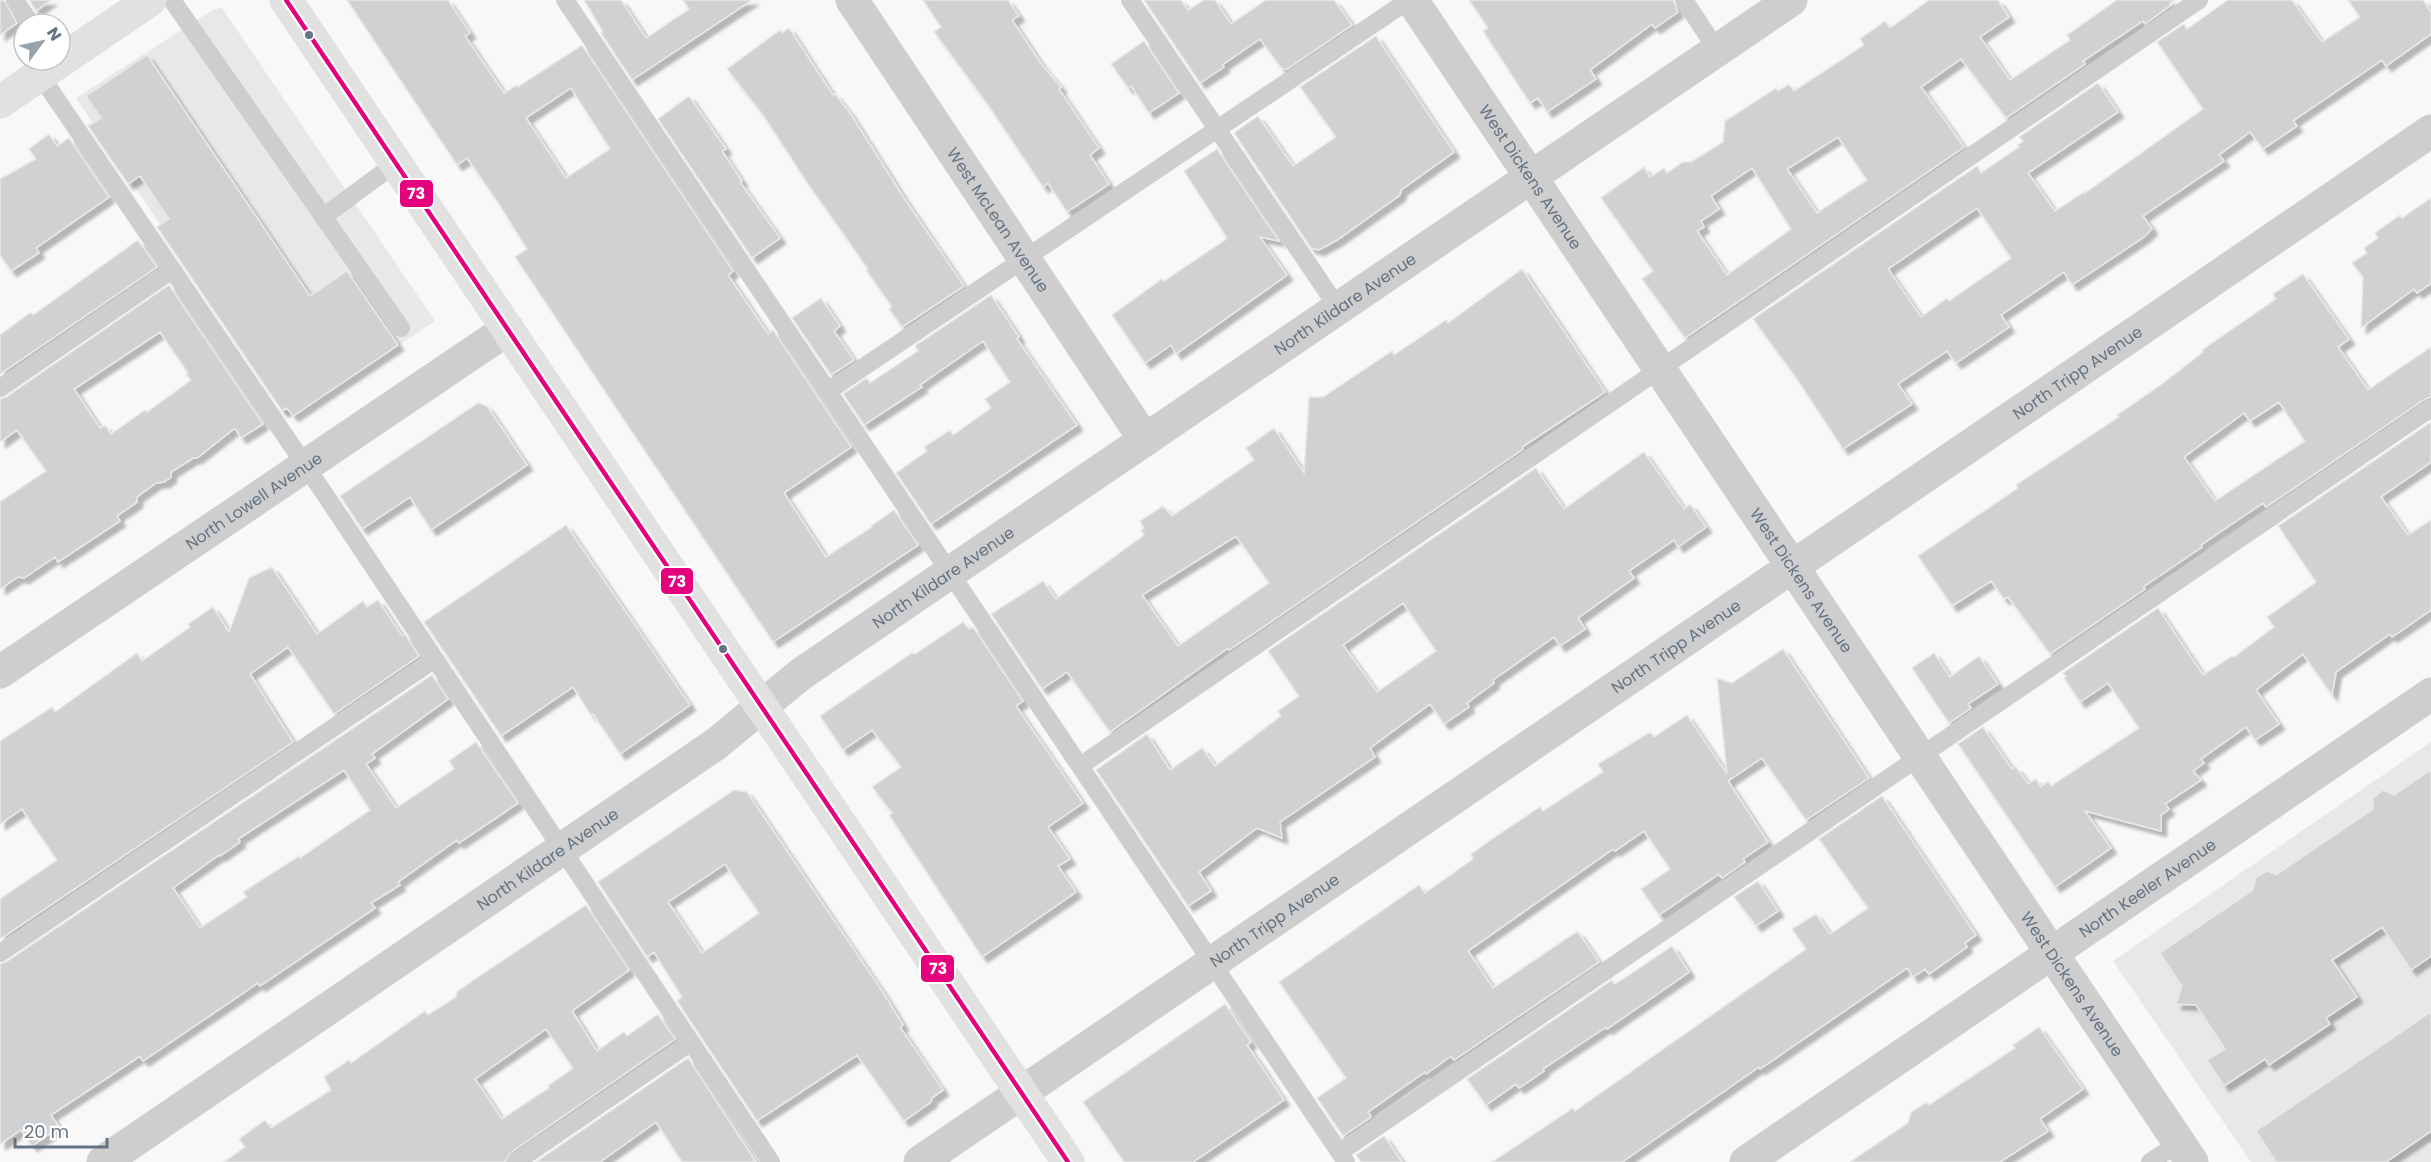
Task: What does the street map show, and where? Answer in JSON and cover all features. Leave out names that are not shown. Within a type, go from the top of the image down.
[{"type":"main road","points":[[72,52],[150,0]]},
{"type":"main road","points":[[286,0],[1068,1162]]},
{"type":"main road","points":[[0,102],[42,72]]},
{"type":"street","name":"West McLean Avenue","points":[[852,0],[1145,440]]},
{"type":"street","name":"West Dickens Avenue","points":[[1410,0],[2186,1152]]},
{"type":"street","name":"North Kildare Avenue","points":[[102,1162],[716,744],[801,674],[1791,0]]},
{"type":"street","name":"North Tripp Avenue","points":[[920,1162],[2431,131]]},
{"type":"street","name":"North Lowell Avenue","points":[[0,672],[507,329]]},
{"type":"street","name":"North Keeler Avenue","points":[[1746,1162],[2431,694]]},
{"type":"lane","points":[[172,0],[401,327]]},
{"type":"lane","points":[[565,0],[1343,1157],[1920,757],[2431,408]]},
{"type":"lane","points":[[1130,0],[1338,308]]},
{"type":"lane","points":[[828,391],[1410,0]]},
{"type":"lane","points":[[1683,0],[1717,50]]},
{"type":"lane","points":[[1080,766],[2199,0]]},
{"type":"lane","points":[[55,72],[172,270],[306,466],[771,1162]]},
{"type":"lane","points":[[323,216],[396,163]]},
{"type":"lane","points":[[0,388],[172,270]]},
{"type":"lane","points":[[0,953],[435,659]]},
{"type":"lane","points":[[516,1162],[691,1042]]},
{"type":"lane","points":[[2150,1162],[2186,1152]]},
{"type":"shaded area","points":[[222,8],[435,321],[289,419],[76,98],[214,9]]},
{"type":"shaded area","points":[[2431,742],[2431,1162],[2251,1162],[2113,961]]},
{"type":"building","points":[[0,0],[4,0],[12,14],[12,27],[0,35]]},
{"type":"building","points":[[29,0],[51,0],[36,11]]},
{"type":"building","points":[[347,0],[448,0],[470,33],[465,36],[504,93],[517,85],[518,87],[582,45],[733,271],[728,275],[768,334],[773,330],[851,447],[784,493],[826,557],[894,510],[918,545],[773,642],[515,257],[527,249],[497,201],[467,158],[457,165]],"holes":[[[571,88],[610,149],[566,178],[526,118]]]},
{"type":"building","points":[[584,0],[621,0],[646,38],[689,9],[683,0],[752,0],[632,80],[601,33],[603,32]]},
{"type":"building","points":[[923,0],[1008,0],[1019,16],[1012,20],[1042,65],[1061,87],[1059,89],[1099,148],[1090,155],[1109,184],[1067,212],[1048,183],[1043,187],[988,105],[934,32],[941,27]]},
{"type":"building","points":[[1144,0],[1181,0],[1188,10],[1204,0],[1215,0],[1231,24],[1266,0],[1334,0],[1352,25],[1287,69],[1282,69],[1260,39],[1200,83]]},
{"type":"building","points":[[1469,0],[1673,0],[1678,12],[1655,28],[1652,24],[1590,70],[1596,79],[1547,112],[1538,98],[1530,103],[1483,31],[1488,28]]},
{"type":"building","points":[[1929,0],[1998,0],[2009,17],[1980,37],[2010,80],[2070,40],[2067,35],[2117,0],[2175,0],[2145,24],[2143,21],[2083,61],[2085,64],[2006,118],[1961,59],[1921,87],[1964,147],[1685,338],[1642,279],[1653,271],[1601,198],[1644,167],[1650,177],[1664,168],[1667,173],[1683,162],[1691,162],[1723,142],[1725,121],[1776,88],[1778,91],[1789,84],[1794,91],[1864,45],[1860,39],[1885,21],[1890,28]],"holes":[[[1838,137],[1867,180],[1817,213],[1787,169]],[[1752,168],[1791,229],[1727,275],[1697,231],[1704,227],[1701,221],[1719,209],[1711,196]]]},
{"type":"building","points":[[2228,0],[2292,0],[2322,42],[2360,17],[2348,0],[2423,0],[2431,12],[2431,34],[2386,66],[2382,60],[2293,121],[2297,126],[2263,149],[2250,132],[2219,155],[2224,161],[2143,216],[2152,229],[2144,237],[2072,285],[2064,272],[2001,315],[2009,327],[1956,363],[1947,351],[1898,384],[1912,404],[1843,449],[1797,379],[1753,319],[1977,166],[1981,173],[2019,147],[2018,145],[2023,141],[2019,137],[2098,83],[2118,112],[2028,173],[2055,211],[2085,193],[2203,109],[2157,42],[2184,24],[2187,29]],"holes":[[[1977,208],[2011,258],[1949,301],[1947,298],[1921,317],[1888,269]]]},
{"type":"building","points":[[789,28],[833,95],[835,94],[850,113],[964,286],[902,327],[889,309],[892,307],[866,270],[868,269],[763,115],[727,69],[780,30],[782,33]]},
{"type":"building","points":[[1376,36],[1454,152],[1401,190],[1400,195],[1337,240],[1319,250],[1311,248],[1234,133],[1258,116],[1293,166],[1336,137],[1300,87]]},
{"type":"building","points":[[1144,41],[1179,93],[1149,113],[1131,86],[1128,88],[1111,64]]},
{"type":"building","points":[[147,55],[310,296],[347,271],[398,345],[293,416],[287,408],[282,411],[157,227],[169,219],[140,176],[128,184],[88,126],[101,118],[86,96]]},
{"type":"building","points":[[689,96],[726,149],[722,151],[742,181],[740,182],[780,238],[752,258],[658,119]]},
{"type":"building","points":[[49,134],[57,146],[69,138],[109,197],[36,248],[39,253],[11,271],[0,255],[0,179],[36,159],[29,149]]},
{"type":"building","points":[[1217,149],[1279,241],[1260,237],[1287,275],[1176,354],[1171,345],[1145,363],[1112,315],[1162,279],[1164,281],[1227,238],[1184,171]]},
{"type":"building","points":[[2431,198],[2431,283],[2417,293],[2414,289],[2361,328],[2363,277],[2352,263],[2367,253],[2364,248],[2378,238],[2375,233],[2400,215],[2402,218]]},
{"type":"building","points":[[138,240],[157,267],[0,374],[0,335],[31,312],[33,315]]},
{"type":"building","points":[[1522,269],[1605,392],[1256,632],[1229,650],[1228,648],[1110,732],[1067,672],[1042,689],[991,614],[1043,581],[1056,599],[1144,535],[1141,530],[1144,528],[1140,521],[1163,506],[1172,516],[1254,460],[1246,448],[1274,428],[1304,473],[1309,397],[1323,397],[1392,351],[1394,355],[1446,320],[1448,323]],"holes":[[[1236,536],[1269,583],[1178,646],[1142,595]]]},
{"type":"building","points":[[2303,274],[2349,339],[2338,347],[2368,390],[2431,347],[2431,397],[2266,507],[2263,503],[2143,587],[2145,589],[2050,654],[2008,597],[2004,599],[1991,581],[1952,606],[1918,556],[2018,488],[2016,485],[2119,417],[2117,415],[2162,384],[2203,352],[2202,350],[2276,299],[2273,294]],"holes":[[[2279,402],[2305,441],[2215,501],[2184,457],[2244,413],[2250,421]]]},
{"type":"building","points":[[169,285],[263,424],[241,438],[235,428],[197,458],[193,458],[171,472],[171,477],[164,482],[156,483],[137,497],[137,502],[117,516],[120,521],[58,562],[55,557],[24,578],[18,577],[0,589],[0,502],[46,471],[17,430],[0,442],[0,399]],"holes":[[[160,332],[188,373],[186,374],[191,380],[147,412],[145,410],[111,434],[105,425],[100,428],[74,389]]]},
{"type":"building","points":[[991,295],[1019,337],[1017,339],[1077,425],[931,524],[896,473],[927,451],[924,447],[950,430],[953,435],[991,408],[985,399],[1010,382],[983,341],[920,385],[922,387],[864,425],[843,394],[867,378],[870,383],[918,351],[915,346]]},
{"type":"building","points":[[821,298],[840,326],[834,331],[854,360],[831,375],[792,318]]},
{"type":"building","points":[[478,403],[487,406],[527,465],[431,530],[410,497],[362,529],[340,496]]},
{"type":"building","points":[[2431,422],[2431,462],[2381,497],[2408,535],[2431,520],[2431,610],[2392,637],[2390,634],[2336,672],[2332,695],[2303,654],[2256,690],[2279,724],[2255,740],[2246,727],[2201,759],[2204,763],[2193,771],[2201,780],[2165,804],[2169,809],[2161,815],[2161,831],[2085,811],[2111,848],[2055,887],[1958,744],[1983,727],[2012,769],[2016,767],[2028,784],[2036,779],[2041,787],[2048,781],[2051,786],[2139,728],[2108,683],[2080,702],[2063,673],[2158,608],[2203,675],[2232,656],[2234,657],[2274,627],[2267,617],[2316,582],[2278,526]]},
{"type":"building","points":[[1644,452],[1684,509],[1690,504],[1706,527],[1678,547],[1674,540],[1629,571],[1634,578],[1578,618],[1585,629],[1560,646],[1554,637],[1493,680],[1494,683],[1467,703],[1469,707],[1444,724],[1430,704],[1370,748],[1375,757],[1280,822],[1282,838],[1257,828],[1199,872],[1211,891],[1188,906],[1096,770],[1147,734],[1170,770],[1202,748],[1215,766],[1281,716],[1278,711],[1299,696],[1268,651],[1536,468],[1564,509]],"holes":[[[1403,603],[1436,651],[1377,692],[1343,645]]]},
{"type":"building","points":[[566,525],[690,705],[620,754],[573,687],[501,736],[424,622]]},
{"type":"building","points":[[272,567],[317,634],[363,601],[367,607],[378,600],[402,636],[405,634],[419,656],[334,714],[288,647],[250,674],[293,742],[0,939],[0,899],[57,860],[22,809],[0,824],[0,741],[52,707],[55,712],[137,653],[142,661],[190,627],[188,624],[213,607],[229,632],[249,578]]},
{"type":"building","points":[[963,622],[969,629],[973,627],[1023,701],[1016,706],[1083,803],[1048,827],[1070,859],[1058,866],[1076,892],[982,957],[889,815],[892,813],[872,787],[901,767],[872,730],[843,750],[820,716],[912,653],[915,654]]},
{"type":"building","points":[[1783,649],[1869,778],[1806,820],[1762,758],[1728,781],[1768,842],[1743,859],[1745,862],[1722,878],[1719,874],[1659,915],[1641,889],[1670,869],[1644,831],[1615,851],[1613,849],[1468,951],[1493,988],[1578,932],[1599,962],[1454,1060],[1451,1056],[1426,1074],[1425,1072],[1368,1112],[1371,1117],[1343,1136],[1317,1098],[1346,1078],[1279,982],[1419,885],[1425,893],[1473,859],[1471,854],[1492,839],[1540,807],[1543,811],[1603,772],[1598,764],[1650,732],[1654,737],[1687,715],[1727,774],[1717,678],[1732,683]]},
{"type":"building","points":[[1934,653],[1950,677],[1979,656],[1998,684],[1968,704],[1971,708],[1949,723],[1912,668]]},
{"type":"building","points":[[432,675],[448,699],[372,754],[375,758],[366,764],[396,808],[454,769],[449,761],[476,742],[518,803],[459,843],[457,840],[398,882],[400,885],[371,903],[375,908],[260,986],[258,983],[143,1061],[140,1056],[51,1115],[59,1127],[32,1146],[21,1130],[0,1144],[0,964]],"holes":[[[344,770],[370,810],[300,858],[299,856],[243,892],[247,897],[200,928],[173,888],[240,842],[238,839]]]},
{"type":"building","points":[[2431,770],[2431,956],[2411,970],[2382,927],[2332,960],[2357,997],[2326,1018],[2330,1024],[2269,1065],[2265,1059],[2224,1086],[2207,1060],[2225,1049],[2196,1005],[2176,1004],[2182,986],[2160,953],[2253,890],[2256,877],[2267,871],[2276,875],[2373,809],[2373,798],[2383,790],[2394,795]]},
{"type":"building","points":[[734,790],[747,792],[884,994],[903,1025],[900,1027],[943,1090],[932,1098],[931,1102],[904,1121],[857,1055],[757,1121],[677,1001],[682,997],[654,952],[647,957],[598,882]],"holes":[[[725,864],[759,913],[702,953],[668,902]]]},
{"type":"building","points":[[1882,796],[1976,935],[1965,943],[1967,947],[1929,974],[1925,969],[1913,977],[1907,968],[1622,1162],[1492,1162],[1573,1108],[1575,1111],[1806,949],[1792,929],[1816,914],[1830,934],[1868,908],[1819,839]]},
{"type":"building","points":[[1758,881],[1778,911],[1756,926],[1734,897]]},
{"type":"building","points":[[586,905],[629,970],[572,1011],[597,1051],[624,1032],[627,1036],[658,1014],[675,1039],[510,1153],[505,1162],[224,1162],[245,1147],[239,1139],[265,1120],[271,1128],[331,1090],[324,1077],[349,1060],[351,1063],[425,1011],[428,1015],[456,997],[457,992]],"holes":[[[546,1029],[573,1068],[548,1086],[549,1088],[502,1119],[475,1079]]]},
{"type":"building","points":[[1672,946],[1689,972],[1607,1029],[1606,1027],[1543,1069],[1544,1071],[1519,1088],[1516,1084],[1486,1105],[1467,1079],[1612,980],[1614,984],[1620,981]]},
{"type":"building","points":[[1225,1004],[1251,1042],[1247,1045],[1284,1100],[1193,1162],[1124,1162],[1083,1102]]},
{"type":"building","points":[[2431,1012],[2431,1131],[2386,1162],[2276,1162],[2256,1131]]},
{"type":"building","points":[[2039,1027],[2083,1089],[2040,1119],[2048,1131],[2000,1162],[1850,1162],[1908,1123],[1911,1112],[1927,1102],[1929,1105],[2015,1048],[2013,1045]]},
{"type":"building","points":[[688,1058],[756,1162],[682,1162],[656,1122],[600,1162],[536,1162]]},
{"type":"building","points":[[1384,1136],[1402,1162],[1361,1162],[1356,1155]]},
{"type":"transit line","name":"73","points":[[286,0],[1068,1162]]}]
